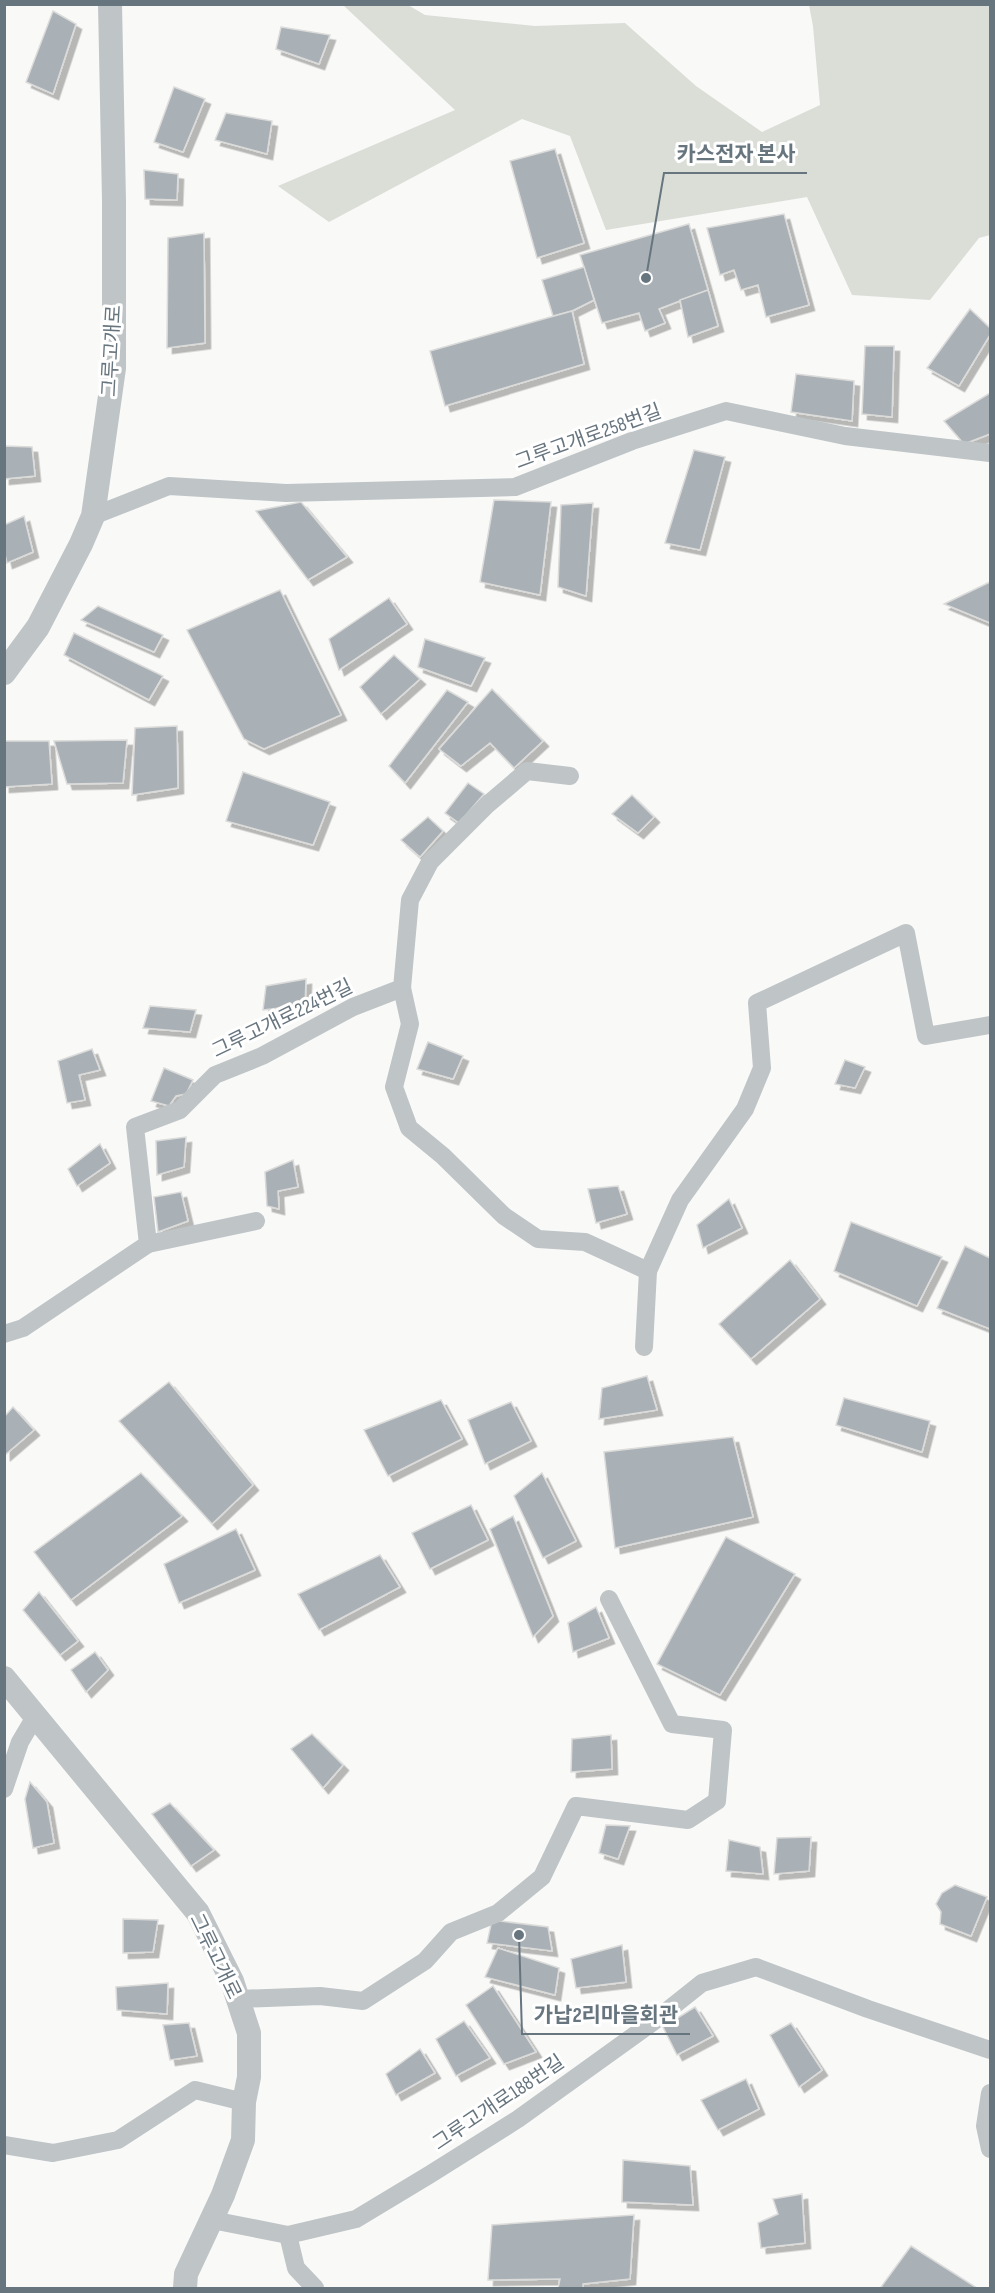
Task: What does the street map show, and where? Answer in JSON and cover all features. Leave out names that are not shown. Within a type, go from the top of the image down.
[{"type":"street","name":"그루고개로","points":[[4,673],[39,627],[93,516],[114,368],[114,201],[110,4]]},
{"type":"street","name":"그루고개로258번길","points":[[93,516],[169,486],[286,493],[515,487],[632,441],[726,411],[845,436],[990,453]]},
{"type":"street","points":[[570,776],[527,771],[487,806],[430,862],[410,900],[402,988],[410,1024],[394,1087],[409,1128],[443,1156],[504,1216],[538,1239],[585,1242],[648,1271]]},
{"type":"street","points":[[644,1347],[648,1271],[680,1200],[745,1109],[762,1068],[757,1003],[906,933],[926,1036],[990,1025]]},
{"type":"street","name":"그루고개로224번길","points":[[148,1244],[135,1127],[180,1110],[215,1075],[262,1056],[353,1006],[402,988]]},
{"type":"street","points":[[4,1334],[23,1328],[148,1244],[256,1221]]},
{"type":"street","points":[[238,1999],[320,1996],[363,2001],[425,1961],[451,1932],[498,1913],[542,1877],[576,1806],[688,1820],[717,1801],[723,1730],[672,1724],[609,1599]]},
{"type":"street","name":"그루고개로","points":[[4,1678],[198,1913],[232,1981],[249,2033],[249,2077],[244,2102],[243,2140],[212,2220],[186,2274],[184,2289]]},
{"type":"street","points":[[4,1789],[20,1742],[36,1715]]},
{"type":"street","name":"그루고개로188번길","points":[[212,2220],[288,2235],[356,2218],[518,2119],[653,2022],[702,1983],[756,1967],[868,2009],[990,2050]]},
{"type":"street","points":[[4,2145],[53,2153],[118,2140],[195,2090],[244,2102]]},
{"type":"street","points":[[990,2093],[986,2126],[990,2149]]},
{"type":"street","points":[[288,2235],[297,2268],[315,2289]]},
{"type":"shaded area","points":[[343,5],[408,5],[425,15],[535,26],[625,23],[696,86],[762,132],[820,105],[809,5],[990,5],[990,235],[979,238],[930,300],[852,295],[807,197],[606,230],[570,136],[522,119],[329,222],[278,186],[455,110]]},
{"type":"building","points":[[53,11],[76,24],[53,94],[26,82]]},
{"type":"building","points":[[281,27],[330,35],[319,64],[276,49]]},
{"type":"building","points":[[174,87],[205,99],[183,152],[154,142]]},
{"type":"building","points":[[226,113],[272,121],[267,154],[215,140]]},
{"type":"building","points":[[555,149],[584,243],[537,258],[510,161]]},
{"type":"building","points":[[144,170],[178,174],[177,200],[145,199]]},
{"type":"building","points":[[784,214],[809,305],[766,317],[758,285],[741,290],[734,270],[720,275],[707,228]]},
{"type":"building","points":[[689,224],[708,290],[659,309],[665,323],[645,331],[639,313],[602,323],[580,255]]},
{"type":"building","points":[[204,233],[205,343],[167,348],[168,238]]},
{"type":"building","points":[[584,267],[594,300],[572,311],[553,316],[542,280]]},
{"type":"building","points":[[708,290],[718,326],[688,337],[680,300]]},
{"type":"building","points":[[970,309],[990,328],[990,335],[959,386],[927,368]]},
{"type":"building","points":[[572,311],[584,364],[445,406],[430,351]]},
{"type":"building","points":[[865,346],[894,346],[892,417],[862,414]]},
{"type":"building","points":[[796,374],[854,381],[852,421],[791,412]]},
{"type":"building","points":[[990,393],[990,434],[964,444],[944,421]]},
{"type":"building","points":[[4,446],[32,447],[35,476],[4,479]]},
{"type":"building","points":[[694,450],[725,457],[700,550],[665,543]]},
{"type":"building","points":[[494,500],[551,502],[540,595],[480,582]]},
{"type":"building","points":[[301,502],[347,557],[308,580],[256,511]]},
{"type":"building","points":[[593,503],[586,596],[558,587],[561,505]]},
{"type":"building","points":[[24,516],[33,552],[7,563],[4,550],[4,525]]},
{"type":"building","points":[[990,582],[990,623],[944,604]]},
{"type":"building","points":[[280,590],[341,715],[264,749],[244,739],[187,630]]},
{"type":"building","points":[[389,598],[407,624],[339,670],[329,639]]},
{"type":"building","points":[[98,606],[163,635],[154,652],[81,620]]},
{"type":"building","points":[[74,633],[163,676],[149,700],[64,655]]},
{"type":"building","points":[[425,639],[485,658],[471,686],[418,667]]},
{"type":"building","points":[[394,655],[420,679],[381,714],[360,687]]},
{"type":"building","points":[[492,689],[543,741],[514,768],[490,743],[461,766],[439,749]]},
{"type":"building","points":[[447,690],[468,702],[405,783],[389,766]]},
{"type":"building","points":[[177,726],[178,788],[132,795],[135,728]]},
{"type":"building","points":[[127,740],[123,783],[67,784],[54,741]]},
{"type":"building","points":[[4,741],[49,741],[52,784],[4,787]]},
{"type":"building","points":[[243,772],[330,802],[313,845],[226,821]]},
{"type":"building","points":[[468,783],[484,794],[459,823],[445,813]]},
{"type":"building","points":[[632,795],[654,817],[638,833],[612,814]]},
{"type":"building","points":[[428,817],[443,831],[420,857],[401,840]]},
{"type":"building","points":[[306,979],[305,1005],[263,1010],[266,986]]},
{"type":"building","points":[[150,1006],[196,1010],[190,1032],[143,1028]]},
{"type":"building","points":[[428,1042],[463,1056],[453,1079],[417,1069]]},
{"type":"building","points":[[92,1049],[100,1070],[79,1075],[85,1100],[67,1103],[58,1061]]},
{"type":"building","points":[[845,1060],[865,1067],[855,1088],[835,1084]]},
{"type":"building","points":[[164,1068],[193,1080],[186,1094],[176,1096],[169,1106],[151,1101]]},
{"type":"building","points":[[186,1137],[184,1167],[157,1175],[156,1141]]},
{"type":"building","points":[[100,1144],[110,1163],[77,1186],[68,1169]]},
{"type":"building","points":[[293,1160],[298,1187],[278,1191],[279,1209],[267,1206],[265,1172]]},
{"type":"building","points":[[618,1186],[627,1214],[596,1223],[588,1189]]},
{"type":"building","points":[[181,1192],[188,1221],[158,1232],[154,1197]]},
{"type":"building","points":[[729,1199],[742,1228],[703,1248],[697,1225]]},
{"type":"building","points":[[851,1222],[942,1257],[917,1306],[834,1271]]},
{"type":"building","points":[[965,1246],[990,1258],[990,1329],[937,1308]]},
{"type":"building","points":[[790,1260],[820,1299],[751,1359],[719,1324]]},
{"type":"building","points":[[647,1376],[657,1410],[599,1419],[602,1388]]},
{"type":"building","points":[[169,1382],[253,1485],[212,1524],[119,1421]]},
{"type":"building","points":[[844,1398],[930,1421],[922,1452],[836,1425]]},
{"type":"building","points":[[441,1400],[462,1439],[388,1476],[364,1430]]},
{"type":"building","points":[[511,1402],[531,1441],[485,1464],[468,1420]]},
{"type":"building","points":[[13,1407],[34,1430],[5,1455],[4,1417]]},
{"type":"building","points":[[733,1437],[753,1517],[615,1548],[604,1452]]},
{"type":"building","points":[[141,1473],[182,1516],[71,1600],[34,1552]]},
{"type":"building","points":[[542,1473],[576,1541],[543,1558],[514,1496]]},
{"type":"building","points":[[471,1505],[488,1540],[430,1569],[412,1533]]},
{"type":"building","points":[[513,1516],[553,1616],[533,1637],[490,1529]]},
{"type":"building","points":[[236,1529],[255,1570],[179,1603],[164,1564]]},
{"type":"building","points":[[726,1537],[795,1574],[720,1695],[657,1664]]},
{"type":"building","points":[[380,1555],[400,1587],[319,1630],[298,1594]]},
{"type":"building","points":[[39,1592],[78,1641],[60,1655],[23,1610]]},
{"type":"building","points":[[596,1607],[609,1638],[573,1652],[568,1623]]},
{"type":"building","points":[[95,1652],[108,1670],[86,1692],[71,1670]]},
{"type":"building","points":[[312,1734],[343,1765],[323,1788],[291,1749]]},
{"type":"building","points":[[611,1735],[612,1769],[571,1772],[572,1739]]},
{"type":"building","points":[[30,1782],[47,1802],[54,1843],[33,1848],[25,1799]]},
{"type":"building","points":[[170,1803],[214,1850],[191,1866],[152,1814]]},
{"type":"building","points":[[606,1825],[630,1826],[618,1859],[599,1853]]},
{"type":"building","points":[[811,1837],[809,1871],[774,1874],[777,1838]]},
{"type":"building","points":[[729,1840],[760,1847],[763,1874],[726,1871]]},
{"type":"building","points":[[955,1885],[987,1897],[971,1936],[940,1924],[941,1912],[936,1904],[942,1893]]},
{"type":"building","points":[[123,1919],[158,1920],[153,1952],[123,1953]]},
{"type":"building","points":[[492,1920],[548,1927],[552,1951],[487,1943]]},
{"type":"building","points":[[622,1945],[626,1982],[576,1988],[571,1959]]},
{"type":"building","points":[[498,1948],[559,1968],[555,1995],[485,1977]]},
{"type":"building","points":[[168,1983],[167,2014],[117,2010],[116,1987]]},
{"type":"building","points":[[493,1986],[536,2052],[504,2064],[466,2005]]},
{"type":"building","points":[[695,2007],[713,2036],[677,2055],[663,2027]]},
{"type":"building","points":[[464,2021],[490,2058],[456,2076],[436,2039]]},
{"type":"building","points":[[189,2023],[197,2056],[170,2060],[163,2025]]},
{"type":"building","points":[[791,2023],[822,2070],[799,2087],[770,2035]]},
{"type":"building","points":[[420,2049],[435,2073],[396,2095],[386,2074]]},
{"type":"building","points":[[746,2079],[759,2109],[718,2130],[701,2100]]},
{"type":"building","points":[[623,2160],[690,2166],[693,2205],[622,2202]]},
{"type":"building","points":[[802,2194],[805,2243],[761,2248],[758,2223],[778,2214],[773,2199]]},
{"type":"building","points":[[634,2215],[630,2279],[583,2284],[583,2288],[558,2288],[560,2279],[488,2280],[492,2225]]},
{"type":"building","points":[[911,2246],[977,2288],[881,2287]]},
{"type":"place","name":"카스전자 본사","points":[[646,278]]},
{"type":"place","name":"가납2리마을회관","points":[[519,1935]]}]
